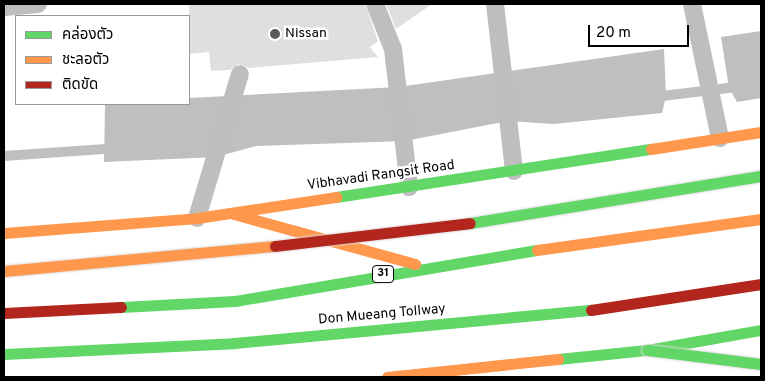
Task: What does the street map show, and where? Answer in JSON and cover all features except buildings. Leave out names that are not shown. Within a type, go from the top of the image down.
[{"type":"main road","name":"Vibhavadi Rangsit Road","points":[[4,233],[230,214],[409,186],[514,172],[761,132]]},
{"type":"main road","points":[[4,271],[229,251],[540,215],[761,176]]},
{"type":"main road","points":[[230,214],[422,266]]},
{"type":"main road","name":"31","points":[[4,313],[235,301],[422,266],[761,219]]},
{"type":"main road","name":"Don Mueang Tollway","points":[[4,354],[234,343],[548,316],[761,284]]},
{"type":"main road","points":[[387,377],[647,350],[761,330]]},
{"type":"main road","points":[[553,373],[752,349]]},
{"type":"main road","points":[[647,350],[761,364]]},
{"type":"lane","points":[[4,7],[38,4]]},
{"type":"lane","points":[[375,4],[393,49],[409,186]]},
{"type":"lane","points":[[494,4],[504,73],[514,172]]},
{"type":"lane","points":[[692,4],[701,32],[715,96],[720,138]]},
{"type":"lane","points":[[197,218],[235,97],[240,74]]},
{"type":"shaded area","points":[[761,31],[761,98],[737,102],[729,88],[721,37]]},
{"type":"shaded area","points":[[664,49],[666,96],[662,113],[554,124],[508,121],[405,141],[256,146],[216,157],[104,162],[105,105],[190,105],[190,98],[398,87]]},
{"type":"waterway","points":[[654,97],[761,84]]},
{"type":"waterway","points":[[4,156],[117,148]]},
{"type":"traffic: fast","points":[[336,197],[651,149]]},
{"type":"traffic: fast","points":[[470,223],[761,176]]},
{"type":"traffic: fast","points":[[121,307],[235,301],[537,250]]},
{"type":"traffic: fast","points":[[4,354],[234,343],[591,310]]},
{"type":"traffic: fast","points":[[558,359],[647,350],[761,330]]},
{"type":"traffic: fast","points":[[647,350],[761,364]]},
{"type":"traffic: slow","points":[[651,149],[761,132]]},
{"type":"traffic: slow","points":[[4,233],[197,218],[336,197]]},
{"type":"traffic: slow","points":[[230,213],[415,264]]},
{"type":"traffic: slow","points":[[537,250],[761,219]]},
{"type":"traffic: slow","points":[[4,271],[275,246]]},
{"type":"traffic: slow","points":[[387,377],[558,359]]},
{"type":"traffic: jam","points":[[275,246],[470,223]]},
{"type":"traffic: jam","points":[[591,310],[761,284]]},
{"type":"traffic: jam","points":[[4,313],[121,307]]},
{"type":"place","name":"Nissan","points":[[275,34]]}]
